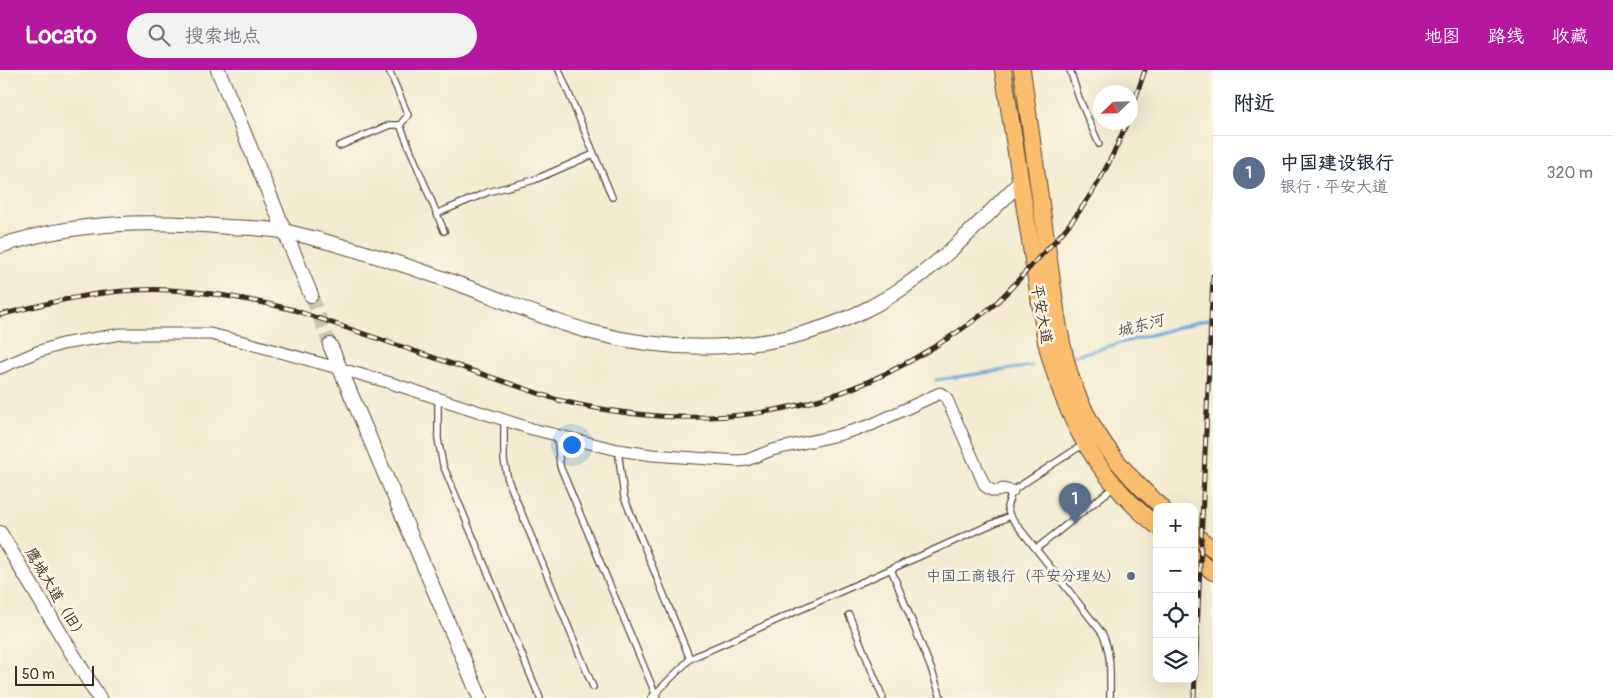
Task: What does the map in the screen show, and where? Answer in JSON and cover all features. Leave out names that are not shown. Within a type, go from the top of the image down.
[{"type":"main road","name":"平安大道","points":[[1003,70],[1047,349],[1057,382],[1084,444],[1114,487],[1153,523]]},
{"type":"main road","name":"平安大道","points":[[1022,70],[1060,329],[1071,378],[1096,431],[1116,460],[1134,482],[1158,503]]},
{"type":"main road","points":[[1198,537],[1213,549]]},
{"type":"main road","points":[[1198,559],[1213,572]]},
{"type":"street","points":[[218,70],[311,295]]},
{"type":"street","points":[[0,246],[46,233],[113,223],[178,222],[285,231],[432,274],[590,332],[659,344],[709,347],[762,342],[794,336],[816,330],[864,310],[902,289],[928,269],[1021,181]]},
{"type":"street","points":[[0,368],[37,352],[62,344],[120,334],[210,334],[391,383],[532,429],[618,450],[652,455],[747,460],[772,450],[871,426],[940,393],[946,397],[985,486],[993,492],[1003,489],[1012,491]]},
{"type":"street","points":[[330,345],[480,698]]},
{"type":"street","name":"鹰城大道（旧）","points":[[0,533],[98,698]]},
{"type":"lane","points":[[339,146],[390,125],[400,125],[408,116],[388,70]]},
{"type":"lane","points":[[559,70],[612,197]]},
{"type":"lane","points":[[1070,70],[1079,98],[1099,144]]},
{"type":"lane","points":[[400,125],[444,231]]},
{"type":"lane","points":[[436,214],[488,192],[534,180],[594,154]]},
{"type":"lane","points":[[438,399],[438,439],[443,465],[540,698]]},
{"type":"lane","points":[[504,420],[503,451],[508,480],[593,687]]},
{"type":"lane","points":[[557,435],[560,466],[654,696],[690,659],[1010,516]]},
{"type":"lane","points":[[1084,444],[1012,491],[1007,507],[1010,516],[1102,632],[1108,645],[1110,659],[1110,698]]},
{"type":"lane","points":[[618,450],[624,497],[690,659]]},
{"type":"lane","points":[[1036,549],[1114,487]]},
{"type":"lane","points":[[891,569],[941,698]]},
{"type":"lane","points":[[849,614],[883,698]]},
{"type":"waterway","name":"城东河","points":[[1073,356],[1213,318]]},
{"type":"waterway","name":"城东河","points":[[936,380],[1032,366]]},
{"type":"tunnel","points":[[311,295],[330,345]]},
{"type":"railway","points":[[1138,91],[1145,70]]},
{"type":"railway","points":[[0,315],[63,300],[105,293],[170,290],[217,295],[294,310],[558,400],[607,410],[655,416],[703,417],[749,414],[795,406],[840,393],[885,374],[929,350],[981,315],[1010,289],[1076,215],[1101,177],[1124,130]]},
{"type":"railway","points":[[1194,698],[1213,276]]},
{"type":"place","name":"中国建设银行","points":[[1075,524]]},
{"type":"place","name":"中国工商银行（平安分理处）","points":[[1131,576]]}]
